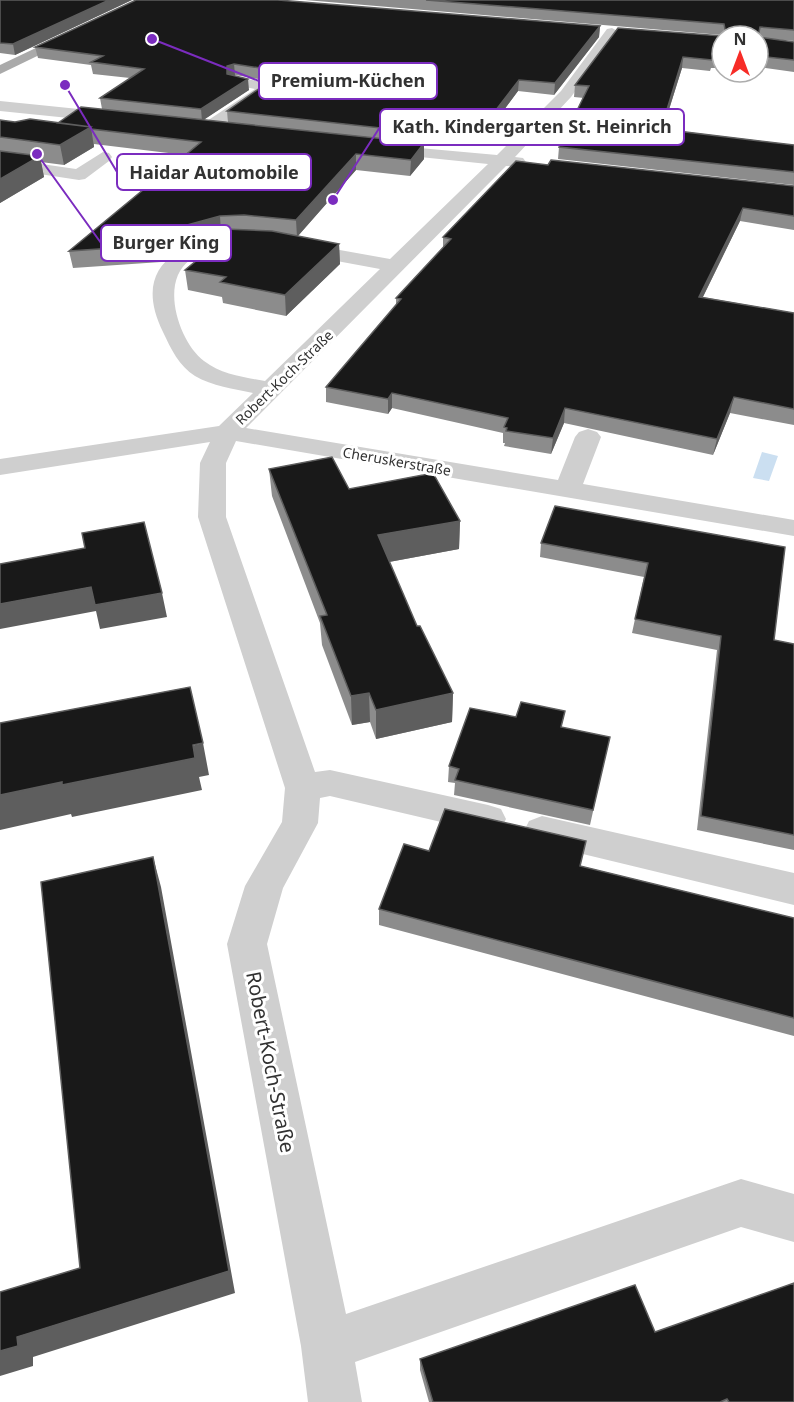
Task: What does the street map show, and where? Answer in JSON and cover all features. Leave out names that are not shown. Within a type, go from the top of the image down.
[{"type":"main road","points":[[0,70],[147,0]]},
{"type":"street","name":"Robert-Koch-Straße","points":[[335,1402],[327,1346],[247,944],[264,886],[300,823],[303,788],[212,517],[213,463],[227,432],[566,94],[612,32]]},
{"type":"street","points":[[207,128],[268,87],[235,81]]},
{"type":"street","points":[[0,106],[134,119]]},
{"type":"street","points":[[186,125],[230,131]]},
{"type":"street","points":[[366,146],[537,164]]},
{"type":"street","points":[[0,163],[79,175],[104,156]]},
{"type":"street","points":[[271,389],[216,377],[195,366],[180,343],[162,298],[164,272],[172,263],[189,252],[235,239],[396,266]]},
{"type":"street","name":"Cheruskerstraße","points":[[0,467],[227,432],[794,528]]},
{"type":"street","points":[[567,490],[588,437]]},
{"type":"street","points":[[303,788],[330,783],[794,889]]},
{"type":"street","points":[[327,1346],[741,1203],[794,1218]]},
{"type":"water","points":[[762,452],[778,456],[769,481],[753,478]]},
{"type":"building","points":[[0,0],[109,0],[13,44],[0,43]]},
{"type":"building","points":[[136,0],[278,0],[600,26],[555,83],[519,80],[479,132],[439,128],[435,134],[227,111],[277,76],[273,70],[234,64],[227,66],[227,74],[248,79],[201,109],[100,98],[144,69],[91,62],[103,56],[35,47]]},
{"type":"building","points":[[426,0],[794,0],[794,30],[770,28],[770,24],[724,24]]},
{"type":"building","points":[[618,28],[710,35],[710,60],[683,57],[661,129],[794,145],[794,172],[559,147],[589,86],[575,85]]},
{"type":"building","points":[[770,39],[794,42],[794,60],[770,57]]},
{"type":"building","points":[[81,107],[424,143],[411,160],[356,154],[296,220],[244,215],[220,216],[180,227],[158,245],[69,251],[201,142],[58,123]]},
{"type":"building","points":[[30,119],[91,127],[60,145],[0,137],[0,120],[15,122]]},
{"type":"building","points":[[0,151],[40,156],[0,179]]},
{"type":"building","points":[[551,160],[794,186],[794,216],[743,208],[699,297],[794,313],[794,409],[734,397],[717,439],[565,408],[553,438],[506,431],[507,428],[504,427],[508,418],[392,393],[388,399],[326,387],[401,299],[396,298],[451,239],[443,237],[516,161],[548,165]]},
{"type":"building","points":[[224,229],[272,231],[339,244],[285,295],[220,282],[226,277],[185,270],[225,237],[192,240]]},
{"type":"building","points":[[332,457],[349,489],[433,473],[460,521],[378,535],[417,626],[420,626],[453,693],[376,710],[369,693],[351,696],[320,616],[327,615],[269,469]]},
{"type":"building","points":[[555,506],[785,547],[774,640],[794,644],[794,835],[701,816],[721,636],[635,619],[648,563],[541,543]]},
{"type":"building","points":[[144,522],[162,593],[95,605],[91,587],[0,604],[0,564],[85,548],[82,533]]},
{"type":"building","points":[[190,687],[203,743],[193,745],[195,758],[0,795],[0,723]]},
{"type":"building","points":[[521,702],[565,711],[561,727],[610,737],[593,810],[455,780],[459,769],[449,766],[470,708],[516,717]]},
{"type":"building","points":[[445,809],[586,841],[580,866],[794,918],[794,1018],[379,909],[404,844],[429,851]]},
{"type":"building","points":[[153,857],[229,1271],[17,1337],[18,1346],[0,1351],[0,1292],[80,1268],[41,882]]},
{"type":"building","points":[[794,1283],[794,1402],[729,1402],[727,1399],[720,1402],[433,1402],[420,1359],[635,1285],[655,1332]]},
{"type":"place","name":"Premium-Küchen","points":[[152,39]]},
{"type":"place","name":"Haidar Automobile","points":[[65,85]]},
{"type":"place","name":"Burger King","points":[[37,154]]},
{"type":"place","name":"Kath. Kindergarten St. Heinrich","points":[[333,200]]}]
